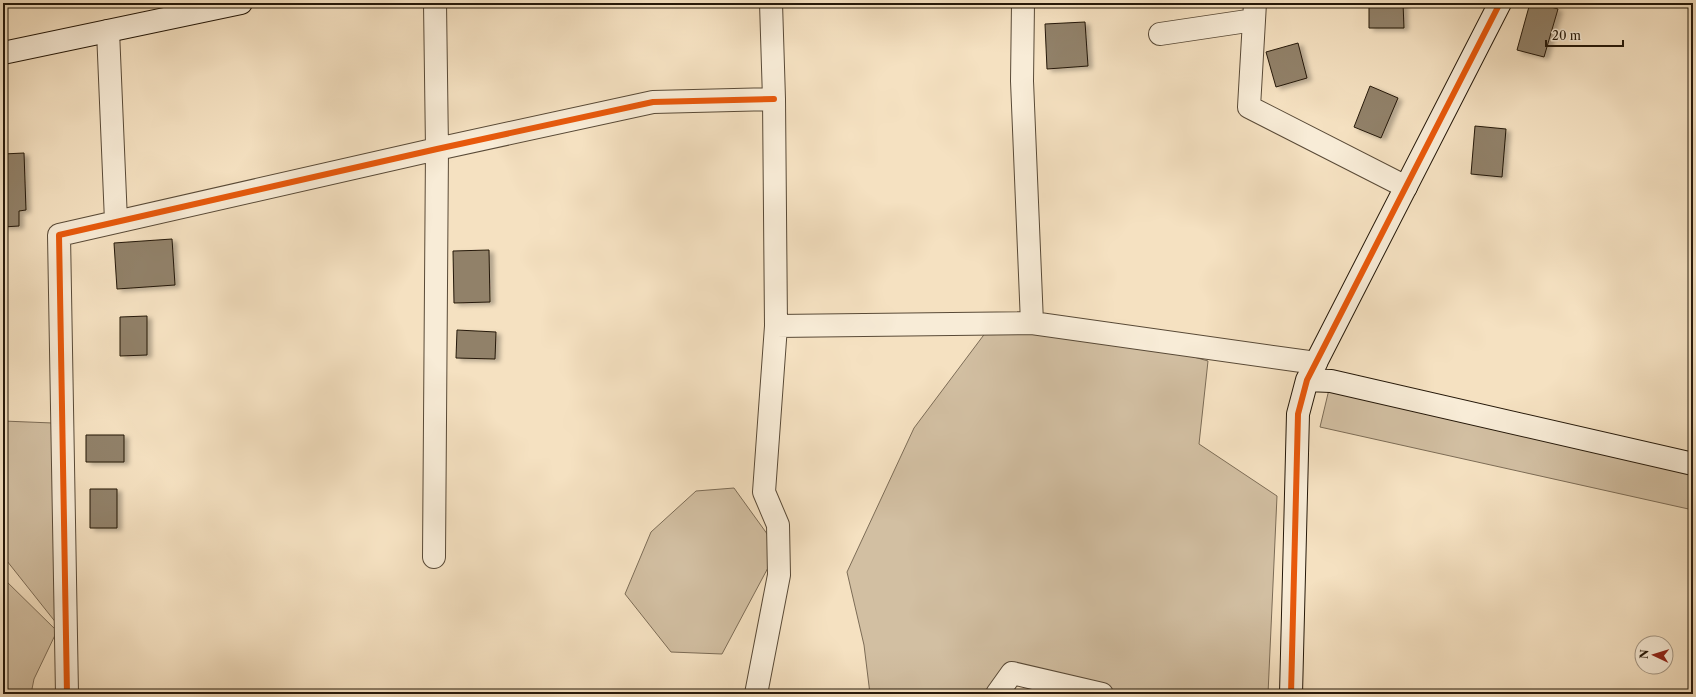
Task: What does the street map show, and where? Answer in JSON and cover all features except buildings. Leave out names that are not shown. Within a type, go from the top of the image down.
[{"type":"street","points":[[3,53],[241,3]]},
{"type":"street","points":[[434,556],[437,149],[435,3]]},
{"type":"street","points":[[756,694],[778,575],[778,525],[764,492],[776,326],[774,99],[771,3]]},
{"type":"street","points":[[1023,3],[1022,81],[1032,323]]},
{"type":"street","points":[[1291,694],[1298,414],[1312,371],[1500,3]]},
{"type":"street","points":[[1160,34],[1254,11],[1249,107],[1406,187]]},
{"type":"street","points":[[108,31],[116,221]]},
{"type":"street","points":[[67,694],[59,235],[437,149],[653,102],[774,99]]},
{"type":"street","points":[[776,326],[1032,323],[1312,371],[1331,381],[1693,464]]},
{"type":"street","points":[[998,694],[1012,673],[1102,694]]},
{"type":"shaded area","points":[[992,324],[1117,335],[1208,361],[1199,444],[1277,496],[1268,694],[1114,694],[1092,692],[1012,673],[997,694],[870,694],[864,645],[847,572],[914,428]]},
{"type":"shaded area","points":[[1331,381],[1693,472],[1693,510],[1320,427]]},
{"type":"shaded area","points":[[3,421],[53,423],[57,624],[3,556]]},
{"type":"shaded area","points":[[734,488],[778,549],[722,654],[671,652],[625,594],[651,532],[696,491]]},
{"type":"shaded area","points":[[3,578],[57,631],[34,679],[31,694],[3,694]]},
{"type":"cycle path","points":[[1291,694],[1298,414],[1307,380],[1500,3]]},
{"type":"cycle path","points":[[67,694],[59,235],[437,149],[653,102],[774,99]]}]
